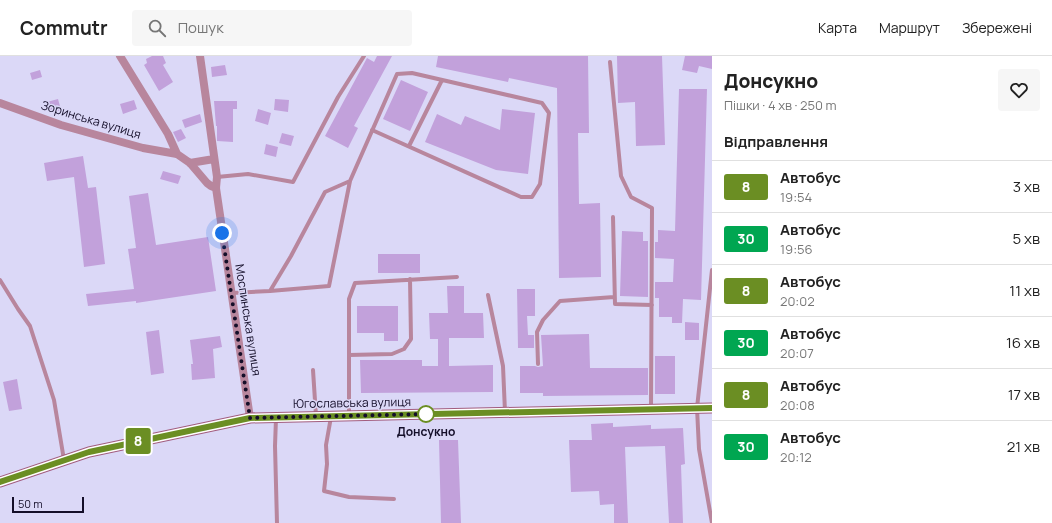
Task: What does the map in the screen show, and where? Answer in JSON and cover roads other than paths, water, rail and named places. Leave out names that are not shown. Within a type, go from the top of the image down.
[{"type":"main road","name":"Югославська вулиця","points":[[0,482],[89,452],[250,418],[712,408]]},
{"type":"street","points":[[120,56],[168,134],[177,154]]},
{"type":"street","name":"Моспинська вулиця","points":[[200,56],[217,177],[216,188],[250,418]]},
{"type":"street","name":"Зоринська вулиця","points":[[0,103],[61,125],[143,148],[177,154],[190,163],[206,183],[216,188]]},
{"type":"street","points":[[190,163],[214,159]]},
{"type":"lane","points":[[217,177],[248,174],[293,182],[338,97],[364,56]]},
{"type":"lane","points":[[610,62],[621,176],[631,197],[652,208],[651,409]]},
{"type":"lane","points":[[232,293],[329,286],[350,180],[372,130],[397,74],[412,73],[542,103],[549,113],[540,184],[532,197],[521,197],[372,130]]},
{"type":"lane","points":[[409,146],[442,80]]},
{"type":"lane","points":[[270,290],[291,256],[325,192],[350,180]]},
{"type":"lane","points":[[613,217],[615,304],[652,305]]},
{"type":"lane","points":[[712,270],[697,408],[699,449],[712,523]]},
{"type":"lane","points":[[349,416],[349,299],[355,282],[457,277]]},
{"type":"lane","points":[[349,356],[392,354],[404,349],[411,339],[410,279]]},
{"type":"lane","points":[[0,280],[30,326],[54,400],[64,460]]},
{"type":"lane","points":[[488,295],[503,366],[505,412]]},
{"type":"lane","points":[[538,364],[536,332],[543,320],[560,301],[614,297]]},
{"type":"lane","points":[[707,311],[712,310]]},
{"type":"lane","points":[[313,370],[316,417]]},
{"type":"lane","points":[[331,416],[326,445],[327,464],[324,491],[349,497],[394,499]]},
{"type":"lane","points":[[276,418],[275,446],[277,523]]},
{"type":"place","name":"Донсукно","points":[[426,414]]}]
